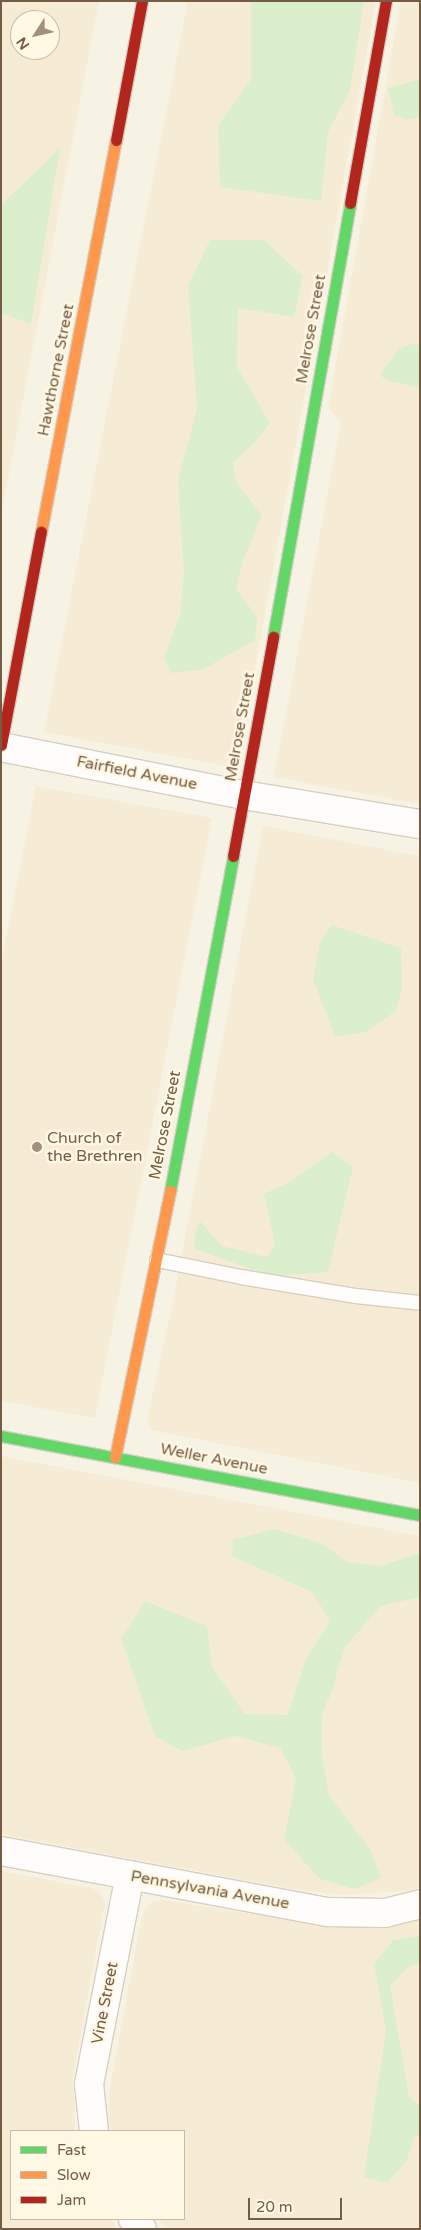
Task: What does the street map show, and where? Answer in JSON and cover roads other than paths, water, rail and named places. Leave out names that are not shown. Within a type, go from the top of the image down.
[{"type":"street","name":"Hawthorne Street","points":[[1,746],[142,1]]},
{"type":"street","name":"Melrose Street","points":[[115,1457],[157,1260],[244,795],[386,1]]},
{"type":"street","name":"Fairfield Avenue","points":[[1,746],[244,795],[420,824]]},
{"type":"street","name":"Weller Avenue","points":[[1,1436],[420,1515]]},
{"type":"street","name":"Pennsylvania Avenue","points":[[1,1851],[328,1912],[385,1913],[420,1904]]},
{"type":"street","name":"Vine Street","points":[[94,2130],[89,2084],[130,1875]]},
{"type":"lane","points":[[157,1260],[241,1277],[356,1296],[420,1303]]},
{"type":"place","name":"Church of the Brethren","points":[[37,1147]]}]
